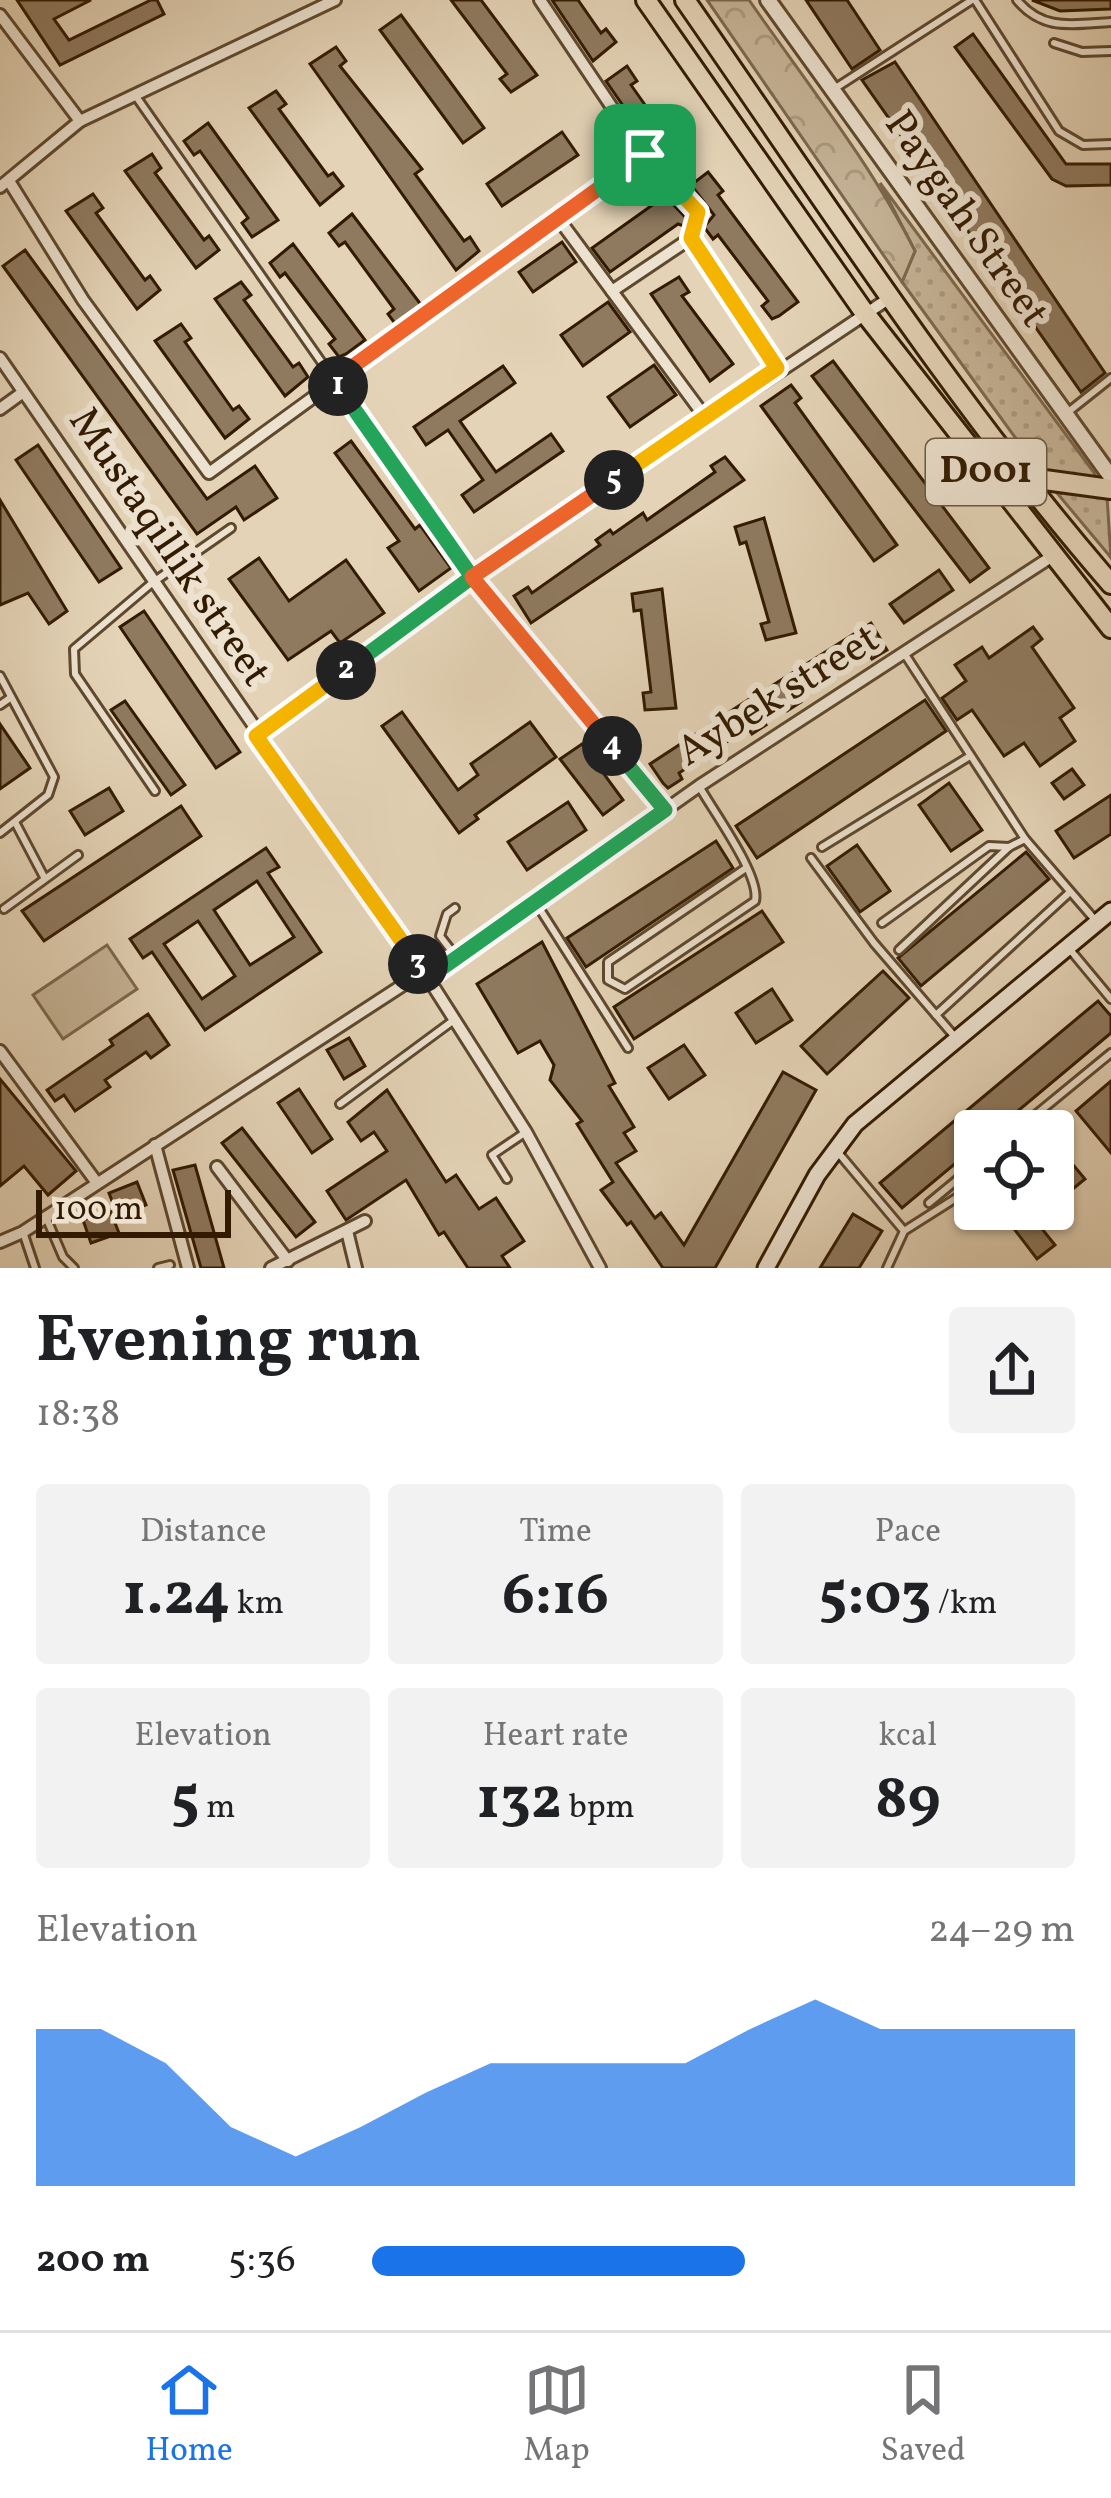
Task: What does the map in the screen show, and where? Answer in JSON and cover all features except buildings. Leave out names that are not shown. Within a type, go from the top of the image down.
[{"type":"highway","name":"D001","points":[[646,0],[864,312],[1111,628]]},
{"type":"highway","name":"D001","points":[[685,0],[890,297],[1023,477],[1111,584]]},
{"type":"highway","points":[[1023,477],[1110,478]]},
{"type":"main road","points":[[766,1268],[835,1149],[878,1102],[1094,920],[1111,900]]},
{"type":"main road","points":[[1094,920],[1111,911]]},
{"type":"street","points":[[335,0],[80,121],[4,184],[209,472],[645,155]]},
{"type":"street","points":[[540,0],[645,155],[698,212],[691,238],[612,291]]},
{"type":"street","name":"Paygah Street","points":[[767,0],[1110,478]]},
{"type":"street","points":[[0,16],[80,121]]},
{"type":"street","points":[[558,218],[705,417]]},
{"type":"street","points":[[691,238],[777,368]]},
{"type":"street","points":[[256,736],[472,577],[777,368],[890,297]]},
{"type":"street","name":"Mustaqillik street","points":[[0,358],[256,736],[425,975],[526,1132],[601,1264]]},
{"type":"street","points":[[334,380],[472,577],[665,810]]},
{"type":"street","points":[[0,409],[22,393]]},
{"type":"street","name":"Aybek street","points":[[425,975],[457,958],[699,786],[906,656],[1051,557]]},
{"type":"street","points":[[0,1242],[23,1232],[425,975]]},
{"type":"street","points":[[0,1051],[97,1183]]},
{"type":"street","points":[[155,1144],[188,1268]]},
{"type":"street","points":[[217,1167],[288,1261]]},
{"type":"street","points":[[271,1268],[365,1221]]},
{"type":"street","points":[[347,1231],[356,1268]]},
{"type":"street","points":[[310,1252],[314,1268]]},
{"type":"lane","points":[[832,91],[974,0],[1059,131],[1083,145],[1111,144]]},
{"type":"lane","points":[[1017,0],[1035,19],[1049,24],[1111,22]]},
{"type":"lane","points":[[1054,43],[1082,52],[1111,51]]},
{"type":"lane","points":[[135,94],[334,380]]},
{"type":"lane","points":[[1064,416],[1111,378]]},
{"type":"lane","points":[[155,791],[75,674],[74,649],[152,583],[230,528]]},
{"type":"lane","points":[[906,656],[1025,839],[1094,920]]},
{"type":"lane","points":[[0,676],[54,777],[47,795],[0,833]]},
{"type":"lane","points":[[0,705],[10,698]]},
{"type":"lane","points":[[822,847],[970,756]]},
{"type":"lane","points":[[699,786],[758,887],[755,902],[626,989],[608,980],[608,962],[746,868]]},
{"type":"lane","points":[[15,822],[44,878]]},
{"type":"lane","points":[[899,950],[1009,847],[1025,839]]},
{"type":"lane","points":[[882,923],[989,846],[1009,847]]},
{"type":"lane","points":[[4,909],[78,855]]},
{"type":"lane","points":[[811,858],[955,1036]]},
{"type":"lane","points":[[936,1015],[1070,892]]},
{"type":"lane","points":[[536,903],[628,1048]]},
{"type":"lane","points":[[455,908],[447,914],[440,936],[457,958]]},
{"type":"lane","points":[[1066,944],[1111,999]]},
{"type":"lane","points":[[340,1105],[454,1020]]},
{"type":"lane","points":[[1042,1110],[1111,1053]]},
{"type":"lane","points":[[508,1179],[492,1155],[526,1132]]},
{"type":"lane","points":[[835,1149],[904,1231]]},
{"type":"lane","points":[[929,1203],[954,1182]]},
{"type":"lane","points":[[887,1268],[904,1231],[954,1199]]},
{"type":"lane","points":[[46,1217],[62,1257],[74,1268]]},
{"type":"lane","points":[[23,1232],[35,1268]]},
{"type":"lane","points":[[583,1268],[601,1264]]},
{"type":"lane","points":[[158,1268],[170,1265]]},
{"type":"green space","points":[[707,0],[749,0],[837,123],[915,251],[902,282]]},
{"type":"green space","points":[[880,183],[1095,474],[1093,481],[1041,473],[902,282],[915,251]]},
{"type":"green space","points":[[1057,493],[1107,497],[1111,558],[1108,554]]},
{"type":"green space","points":[[107,945],[137,989],[63,1039],[33,995]]},
{"type":"route","points":[[645,155],[334,380],[472,577],[256,736],[428,978],[665,810],[472,577],[777,368],[691,238],[698,212],[658,176],[645,155]]}]
